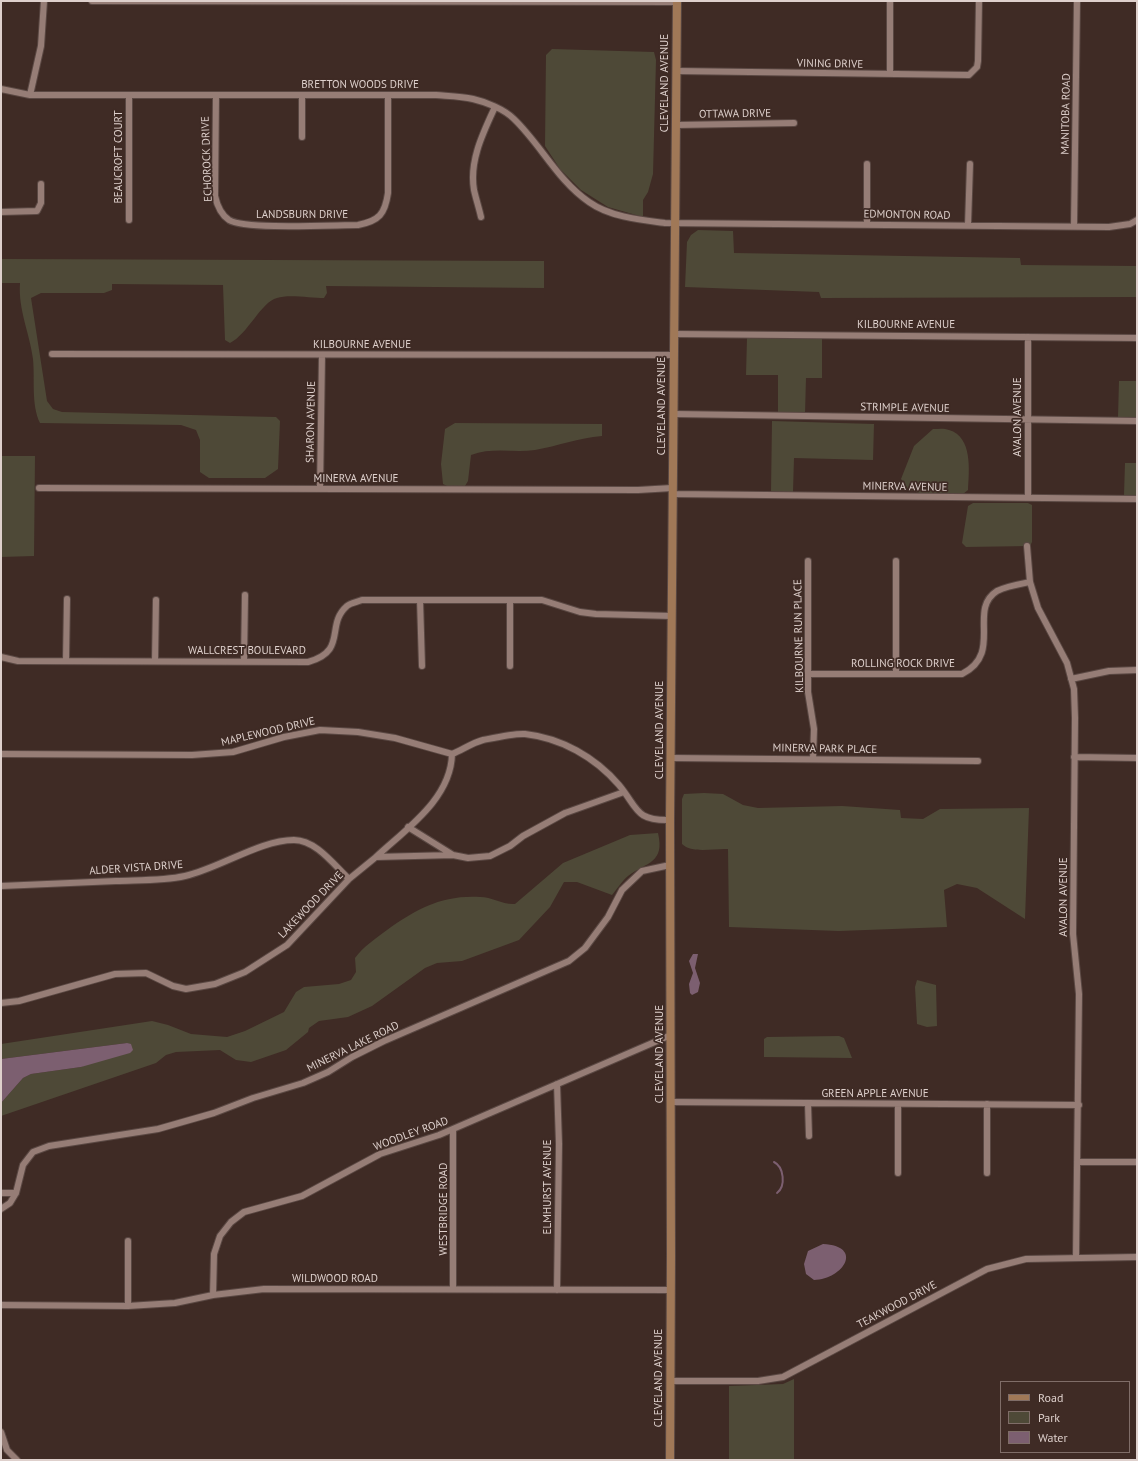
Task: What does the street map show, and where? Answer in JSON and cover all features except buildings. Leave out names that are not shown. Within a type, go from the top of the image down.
[{"type":"main road","name":"CLEVELAND AVENUE","points":[[670,1460],[670,820],[672,491],[674,414],[674,223],[677,71],[676,2]]},
{"type":"street","points":[[30,95],[41,46],[44,1]]},
{"type":"street","points":[[92,1],[676,2]]},
{"type":"street","points":[[890,1],[890,74]]},
{"type":"street","name":"VINING DRIVE","points":[[677,71],[963,75],[974,72],[978,64],[979,1]]},
{"type":"street","name":"MANITOBA ROAD","points":[[1074,226],[1077,1]]},
{"type":"street","name":"BRETTON WOODS DRIVE","points":[[1,89],[30,95],[436,95],[472,99],[495,107],[513,118],[545,155],[559,176],[590,203],[627,218],[674,223]]},
{"type":"street","name":"BEAUCROFT COURT","points":[[129,95],[129,220]]},
{"type":"street","name":"ECHOROCK DRIVE","points":[[216,95],[216,196],[217,206],[228,219]]},
{"type":"street","points":[[302,95],[302,137]]},
{"type":"street","name":"LANDSBURN DRIVE","points":[[228,219],[246,225],[358,225],[376,219],[386,205],[388,193],[388,95]]},
{"type":"street","points":[[482,217],[474,189],[474,175],[478,143],[495,107]]},
{"type":"street","name":"OTTAWA DRIVE","points":[[676,124],[794,123]]},
{"type":"street","points":[[867,164],[867,224]]},
{"type":"street","points":[[968,225],[970,164]]},
{"type":"street","points":[[1,212],[37,211],[41,203],[41,184]]},
{"type":"street","name":"EDMONTON ROAD","points":[[674,223],[1118,227],[1130,224],[1137,220]]},
{"type":"street","name":"KILBOURNE AVENUE","points":[[674,334],[1137,338]]},
{"type":"street","name":"AVALON AVENUE","points":[[1028,337],[1028,498]]},
{"type":"street","name":"KILBOURNE AVENUE","points":[[52,354],[673,355]]},
{"type":"street","name":"SHARON AVENUE","points":[[320,489],[322,355]]},
{"type":"street","name":"STRIMPLE AVENUE","points":[[674,414],[1137,421]]},
{"type":"street","name":"MINERVA AVENUE","points":[[39,488],[672,491],[1137,499]]},
{"type":"street","name":"AVALON AVENUE","points":[[1027,546],[1030,582],[1044,620],[1067,663],[1074,689],[1073,934],[1079,994],[1079,1105],[1076,1257]]},
{"type":"street","name":"KILBOURNE RUN PLACE","points":[[808,561],[808,692],[814,729],[813,759]]},
{"type":"street","points":[[896,561],[896,674]]},
{"type":"street","name":"ROLLING ROCK DRIVE","points":[[808,674],[962,674],[973,668],[981,658],[987,603],[997,592],[1011,586],[1030,582]]},
{"type":"street","points":[[244,661],[245,594]]},
{"type":"street","points":[[66,661],[67,599]]},
{"type":"street","points":[[155,661],[156,600]]},
{"type":"street","name":"WALLCREST BOULEVARD","points":[[1,657],[18,661],[308,662],[320,659],[329,651],[334,641],[338,616],[348,605],[362,600],[550,601],[580,612],[596,614],[672,616]]},
{"type":"street","points":[[420,600],[422,666]]},
{"type":"street","points":[[510,600],[510,666]]},
{"type":"street","points":[[1071,679],[1109,672],[1137,670]]},
{"type":"street","name":"MAPLEWOOD DRIVE","points":[[1,754],[192,755],[233,752],[284,737],[320,730],[358,732],[395,738],[452,754]]},
{"type":"street","points":[[452,754],[481,740],[524,734],[565,744],[595,762],[624,792],[638,812],[645,818],[654,820],[670,820]]},
{"type":"street","name":"LAKEWOOD DRIVE","points":[[1,1003],[19,1001],[115,974],[146,973],[173,986],[186,989],[215,984],[245,972],[287,945],[349,879],[376,857],[431,806],[445,782],[452,761],[452,754]]},
{"type":"street","points":[[1074,757],[1137,758]]},
{"type":"street","name":"MINERVA PARK PLACE","points":[[671,758],[978,761]]},
{"type":"street","points":[[376,857],[452,855],[468,858],[490,856],[565,813],[624,792]]},
{"type":"street","points":[[408,827],[452,855]]},
{"type":"street","name":"ALDER VISTA DRIVE","points":[[1,886],[141,880],[185,876],[239,857],[269,843],[295,840],[308,843],[320,851],[349,879]]},
{"type":"street","name":"MINERVA LAKE ROAD","points":[[16,1193],[23,1165],[33,1152],[49,1146],[158,1129],[214,1113],[252,1098],[303,1083],[328,1072],[352,1057],[384,1041],[533,978],[569,960],[585,948],[608,917],[622,890],[642,871],[670,865]]},
{"type":"street","name":"WOODLEY ROAD","points":[[213,1295],[214,1254],[220,1236],[231,1222],[244,1212],[302,1196],[380,1154],[453,1129],[671,1035]]},
{"type":"street","name":"ELMHURST AVENUE","points":[[557,1084],[559,1144],[557,1290]]},
{"type":"street","name":"GREEN APPLE AVENUE","points":[[671,1102],[1079,1105]]},
{"type":"street","points":[[808,1104],[808,1136]]},
{"type":"street","points":[[898,1104],[898,1173]]},
{"type":"street","points":[[987,1104],[987,1173]]},
{"type":"street","name":"WESTBRIDGE ROAD","points":[[453,1129],[453,1289]]},
{"type":"street","points":[[1077,1162],[1137,1162]]},
{"type":"street","points":[[1,1193],[16,1193]]},
{"type":"street","points":[[1,1209],[10,1203],[16,1193]]},
{"type":"street","points":[[128,1241],[128,1306]]},
{"type":"street","name":"TEAKWOOD DRIVE","points":[[670,1381],[758,1381],[783,1377],[988,1268],[1026,1259],[1137,1257]]},
{"type":"street","name":"WILDWOOD ROAD","points":[[1,1305],[128,1306],[176,1303],[213,1295],[264,1289],[671,1290]]},
{"type":"street","points":[[1,1432],[7,1450],[17,1460]]},
{"type":"green space","points":[[552,49],[654,52],[656,60],[653,174],[648,192],[643,200],[643,217],[608,207],[581,190],[560,169],[545,146],[546,55]]},
{"type":"green space","points":[[698,230],[733,231],[734,253],[1020,258],[1021,265],[1137,266],[1137,297],[821,298],[819,292],[685,287],[687,242],[691,235]]},
{"type":"green space","points":[[1,259],[544,261],[544,288],[326,286],[327,293],[324,298],[287,296],[271,301],[265,305],[243,333],[230,343],[225,340],[223,285],[112,284],[112,290],[104,293],[41,293],[31,298],[47,401],[53,409],[62,412],[276,417],[280,421],[278,469],[265,478],[209,478],[200,472],[200,440],[196,430],[181,425],[40,423],[35,408],[33,359],[22,312],[20,283],[1,283]]},
{"type":"green space","points":[[747,338],[822,339],[822,378],[806,378],[805,414],[778,413],[778,375],[746,375]]},
{"type":"green space","points":[[1119,381],[1137,381],[1137,417],[1118,417]]},
{"type":"green space","points":[[772,421],[874,424],[873,460],[794,458],[793,492],[771,492]]},
{"type":"green space","points":[[455,423],[602,424],[602,436],[585,438],[535,450],[487,451],[471,455],[468,481],[465,486],[451,488],[443,484],[441,464],[445,429]]},
{"type":"green space","points":[[933,429],[947,429],[957,434],[966,447],[969,465],[968,490],[963,494],[923,494],[909,490],[901,479],[914,446]]},
{"type":"green space","points":[[1,456],[35,456],[34,556],[1,557]]},
{"type":"green space","points":[[1125,463],[1137,463],[1137,495],[1124,495]]},
{"type":"green space","points":[[973,503],[1028,503],[1032,505],[1032,542],[1030,546],[966,547],[962,543],[968,506]]},
{"type":"green space","points":[[684,794],[723,794],[743,805],[758,808],[842,806],[900,810],[901,818],[923,819],[940,809],[1029,808],[1025,919],[977,888],[957,884],[944,890],[947,927],[839,931],[729,927],[728,849],[698,850],[686,847],[682,844],[682,799]]},
{"type":"green space","points":[[658,833],[660,843],[657,856],[648,864],[628,876],[612,895],[577,882],[564,882],[550,907],[519,940],[462,961],[437,963],[425,968],[372,1006],[348,1017],[319,1021],[309,1028],[308,1032],[286,1050],[251,1062],[236,1060],[220,1050],[176,1052],[166,1055],[156,1063],[1,1116],[1,1103],[23,1078],[31,1074],[81,1067],[127,1043],[1,1059],[1,1044],[152,1021],[168,1025],[191,1034],[227,1037],[245,1031],[284,1012],[296,992],[304,987],[339,984],[351,980],[356,972],[355,958],[362,950],[387,930],[419,910],[441,901],[466,897],[484,897],[515,904],[563,863],[630,835]]},
{"type":"green space","points":[[917,980],[936,985],[937,1026],[927,1027],[917,1024],[915,987]]},
{"type":"green space","points":[[839,1036],[844,1038],[852,1058],[764,1057],[764,1039],[767,1037]]},
{"type":"green space","points":[[794,1379],[794,1460],[729,1460],[729,1386],[783,1384]]},
{"type":"water","points":[[693,954],[698,954],[695,968],[700,983],[698,992],[692,995],[690,993],[689,984],[693,973],[689,961]]},
{"type":"water","points":[[127,1043],[131,1044],[133,1050],[130,1053],[81,1067],[31,1074],[23,1078],[1,1103],[1,1059]]},
{"type":"water","points":[[823,1244],[836,1246],[843,1250],[846,1256],[845,1262],[841,1269],[834,1274],[825,1278],[814,1280],[806,1274],[804,1264],[808,1251]]},
{"type":"waterway","points":[[774,1162],[780,1168],[783,1177],[782,1186],[777,1193]]}]
